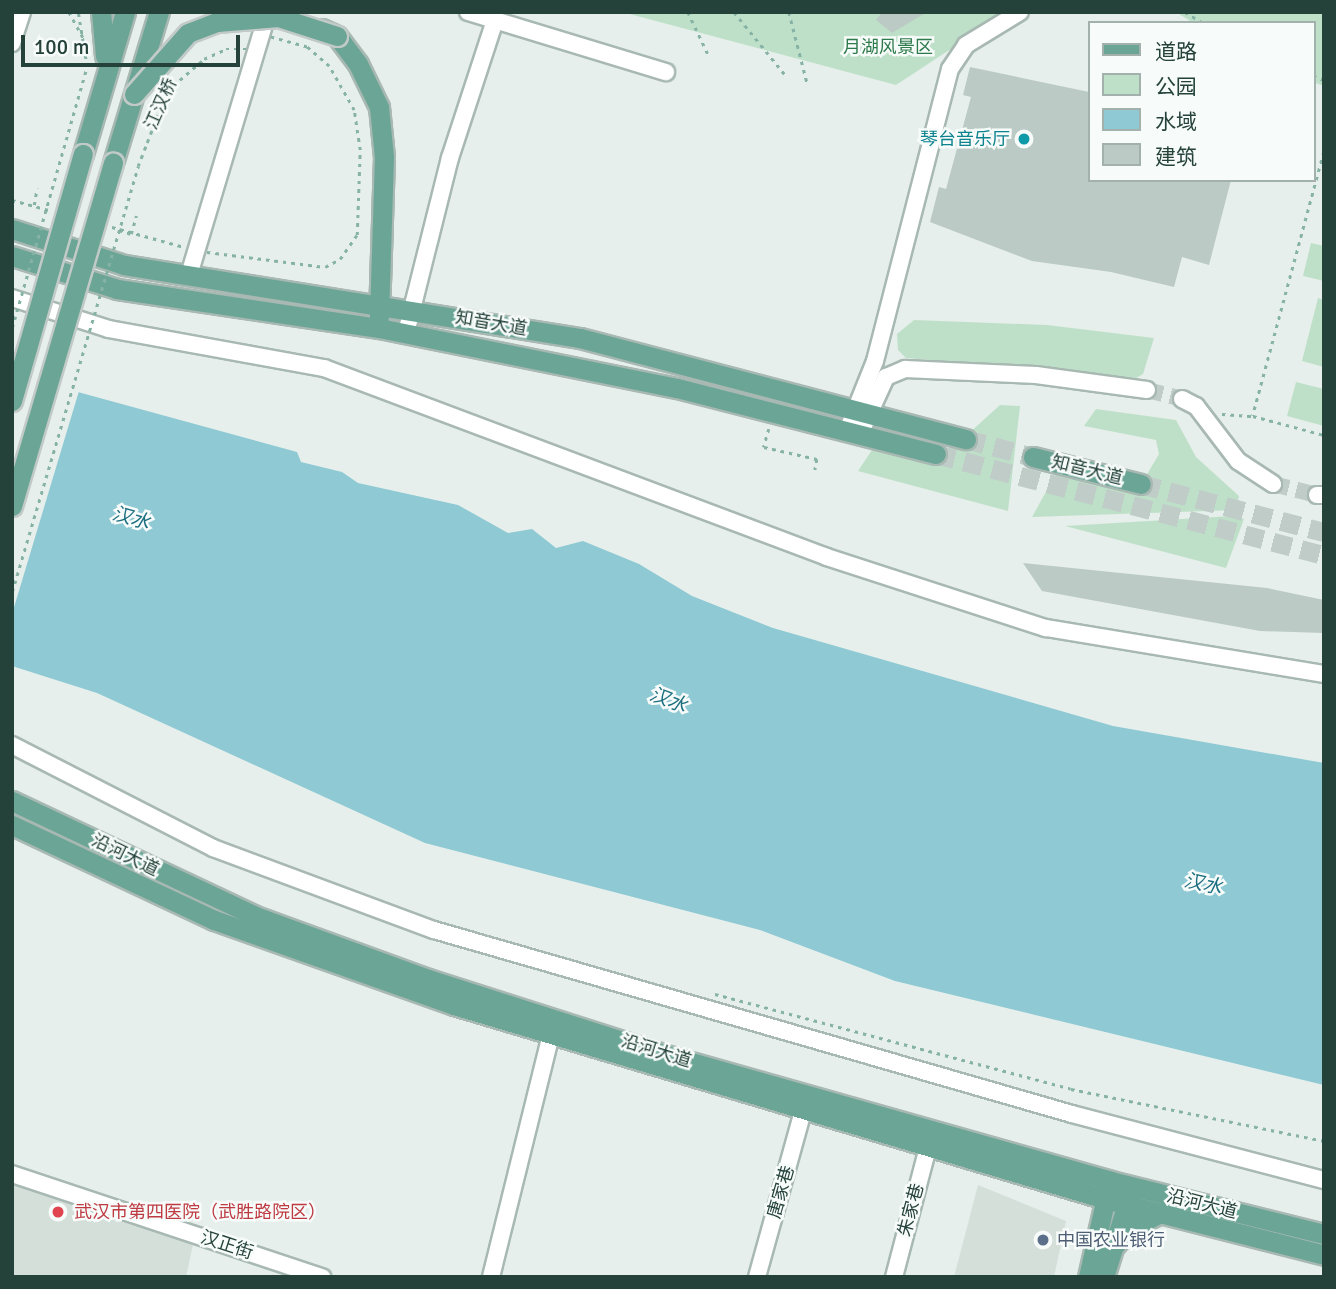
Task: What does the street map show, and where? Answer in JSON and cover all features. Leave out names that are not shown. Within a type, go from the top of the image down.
[{"type":"main road","points":[[101,12],[106,41],[103,87]]},
{"type":"main road","points":[[12,401],[125,12]]},
{"type":"main road","points":[[12,506],[159,12]]},
{"type":"main road","points":[[290,12],[337,36],[370,83],[379,107],[384,157],[379,328]]},
{"type":"main road","points":[[134,94],[188,33],[217,22],[278,18],[337,36]]},
{"type":"main road","name":"知音大道","points":[[12,229],[92,257],[580,338],[966,439]]},
{"type":"main road","name":"知音大道","points":[[12,256],[117,289],[406,333],[677,388],[936,454]]},
{"type":"main road","name":"知音大道","points":[[1033,457],[1141,484]]},
{"type":"main road","name":"沿河大道","points":[[12,801],[254,916],[428,979],[1108,1190],[1324,1234]]},
{"type":"main road","name":"沿河大道","points":[[12,825],[214,920],[551,1035],[1070,1185],[1108,1190]]},
{"type":"main road","points":[[1070,1185],[1095,1220],[1098,1269]]},
{"type":"main road","points":[[1098,1269],[1108,1190]]},
{"type":"main road","points":[[1098,1269],[1130,1195]]},
{"type":"main road","name":"沿河大道","points":[[1130,1195],[1162,1212],[1324,1255]]},
{"type":"main road","points":[[1098,1269],[1118,1237],[1162,1212]]},
{"type":"street","points":[[12,43],[22,12]]},
{"type":"street","points":[[189,275],[268,12]]},
{"type":"street","points":[[468,12],[666,72]]},
{"type":"street","points":[[854,433],[950,69],[966,45],[1020,12]]},
{"type":"street","points":[[406,333],[450,158],[495,20]]},
{"type":"street","points":[[12,298],[108,329],[324,368],[827,557],[1046,628],[1324,674]]},
{"type":"street","points":[[878,347],[895,371]]},
{"type":"street","points":[[861,413],[895,371]]},
{"type":"street","points":[[895,371],[1023,374],[1147,390]]},
{"type":"street","points":[[1182,399],[1205,418],[1238,461],[1273,484]]},
{"type":"street","points":[[12,745],[213,848],[433,929],[1072,1114],[1324,1180]]},
{"type":"street","points":[[491,1277],[551,1035]]},
{"type":"street","name":"唐家巷","points":[[757,1277],[804,1108]]},
{"type":"street","name":"朱家巷","points":[[894,1277],[929,1144]]},
{"type":"street","name":"汉正街","points":[[12,1174],[322,1277]]},
{"type":"path","points":[[69,12],[86,43]]},
{"type":"path","points":[[12,328],[83,89],[86,43],[78,12]]},
{"type":"path","points":[[688,12],[709,56]]},
{"type":"path","points":[[734,12],[787,77]]},
{"type":"path","points":[[789,12],[807,82]]},
{"type":"path","points":[[207,252],[325,267],[340,259],[357,235],[360,150],[354,110],[342,84],[307,47],[260,34]]},
{"type":"path","points":[[164,93],[204,59],[226,49],[246,49]]},
{"type":"path","name":"江汉桥","points":[[12,592],[119,230],[164,93],[177,69]]},
{"type":"path","points":[[1253,416],[1324,152]]},
{"type":"path","points":[[37,188],[32,205],[47,209]]},
{"type":"path","points":[[119,230],[131,234],[136,216]]},
{"type":"path","points":[[1205,418],[1236,411],[1324,435]]},
{"type":"path","points":[[769,426],[764,447],[817,459],[815,470]]},
{"type":"path","points":[[707,992],[1071,1089],[1324,1141]]},
{"type":"shaded area","name":"武汉市第四医院（武胜路院区）","points":[[12,1183],[194,1240],[186,1277],[12,1277]]},
{"type":"shaded area","points":[[978,1185],[1066,1221],[1054,1277],[954,1277]]},
{"type":"green space","name":"月湖风景区","points":[[622,12],[1007,12],[896,85]]},
{"type":"green space","points":[[1176,12],[1324,12],[1324,86],[1315,83],[1315,21],[1190,21]]},
{"type":"green space","points":[[1311,243],[1324,246],[1324,281],[1303,276]]},
{"type":"green space","points":[[1318,298],[1324,300],[1324,367],[1302,361]]},
{"type":"green space","points":[[914,320],[1047,325],[1154,338],[1143,374],[1136,378],[906,358],[898,350],[897,334]]},
{"type":"green space","points":[[1296,382],[1324,389],[1324,426],[1287,416]]},
{"type":"green space","points":[[1000,405],[1020,406],[1008,511],[858,471],[874,447],[936,454],[957,444]]},
{"type":"green space","points":[[1096,409],[1176,420],[1196,457],[1239,496],[1236,510],[1032,517],[1057,472],[1139,488],[1159,454],[1156,440],[1084,426]]},
{"type":"green space","points":[[1232,516],[1244,519],[1226,568],[1065,526]]},
{"type":"water","name":"汉水","points":[[12,374],[297,452],[301,462],[342,472],[358,483],[458,505],[508,533],[532,529],[556,548],[583,541],[639,564],[692,596],[773,628],[1113,726],[1324,763],[1324,1085],[895,981],[760,930],[425,843],[97,693],[12,666]]},
{"type":"pier","points":[[12,371],[79,391],[12,614]]},
{"type":"building","points":[[882,12],[927,12],[892,33],[876,20]]},
{"type":"building","name":"琴台音乐厅","points":[[970,67],[1088,92],[1088,182],[1230,182],[1209,265],[1182,257],[1174,287],[1111,272],[1032,261],[930,222],[939,187],[946,189],[971,97],[963,95]]},
{"type":"building","points":[[1023,563],[1267,588],[1324,600],[1324,633],[1260,631],[1042,591]]},
{"type":"tunnel","points":[[1147,390],[1182,399]]},
{"type":"tunnel","points":[[966,439],[1033,457]]},
{"type":"tunnel","points":[[936,454],[1324,555]]},
{"type":"tunnel","points":[[1141,484],[1324,532]]},
{"type":"tunnel","points":[[1273,484],[1317,495]]},
{"type":"place","name":"琴台音乐厅","points":[[1024,139]]},
{"type":"place","name":"武汉市第四医院（武胜路院区）","points":[[58,1212]]},
{"type":"place","name":"中国农业银行","points":[[1043,1240]]}]
